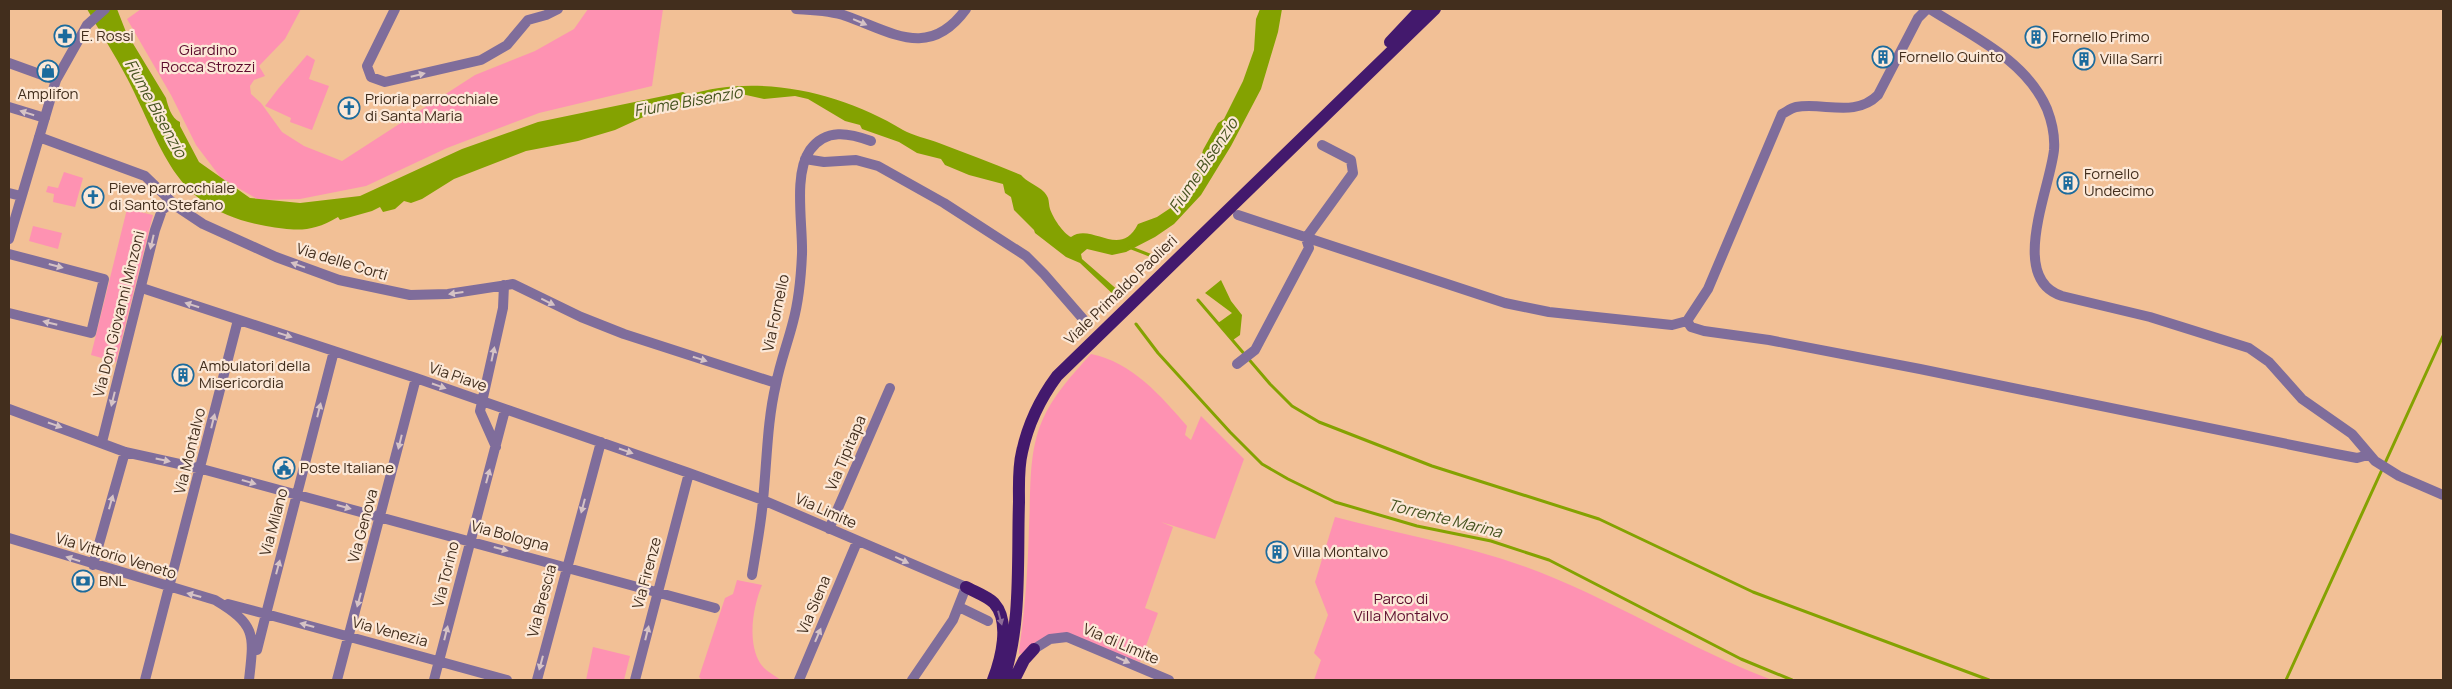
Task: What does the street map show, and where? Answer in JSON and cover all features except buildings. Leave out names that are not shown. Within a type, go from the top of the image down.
[{"type":"main road","points":[[1363,79],[1384,49],[1421,9]]},
{"type":"main road","name":"Viale Primaldo Paolieri","points":[[1003,680],[1011,654],[1015,616],[1022,453],[1035,410],[1057,376],[1435,9]]},
{"type":"main road","points":[[966,588],[992,601],[1001,617],[1002,645],[993,680]]},
{"type":"main road","points":[[1014,680],[1024,660],[1034,649]]},
{"type":"street","points":[[9,239],[56,80],[88,25],[105,9]]},
{"type":"street","points":[[395,9],[367,68],[371,77],[385,82],[484,59],[507,45],[528,20],[546,15],[558,9]]},
{"type":"street","points":[[796,9],[816,10],[846,16],[908,40],[934,36],[952,24],[966,9]]},
{"type":"street","points":[[1238,215],[1505,303],[1549,312],[1672,325],[1686,321],[1708,289],[1782,114],[1795,108],[1852,108],[1864,105],[1874,99],[1918,18],[1928,9],[2012,62],[2031,82],[2046,109],[2052,126],[2054,149],[2035,242],[2036,266],[2043,286],[2051,293],[2150,317],[2249,348],[2269,362],[2302,399],[2352,434],[2372,458],[2399,476],[2443,495]]},
{"type":"street","points":[[9,63],[56,80]]},
{"type":"street","points":[[9,107],[45,118]]},
{"type":"street","points":[[871,141],[844,133],[826,136],[810,149],[806,160],[824,162],[856,160],[878,166],[944,203],[1026,256],[1084,320]]},
{"type":"street","name":"Via delle Corti","points":[[39,137],[145,176],[176,206],[204,224],[246,244],[322,274],[360,286],[394,293],[430,296],[514,284],[574,314],[624,334],[776,383]]},
{"type":"street","points":[[1306,238],[1352,173],[1351,160],[1322,145]]},
{"type":"street","name":"Via Fornello","points":[[776,383],[797,300],[802,253],[800,189],[806,160]]},
{"type":"street","points":[[9,192],[22,196]]},
{"type":"street","name":"Via Don Giovanni Minzoni","points":[[102,442],[162,210],[167,206],[176,206]]},
{"type":"street","points":[[1237,364],[1255,350],[1309,248],[1306,238]]},
{"type":"street","points":[[9,254],[104,279],[91,334],[9,313]]},
{"type":"street","points":[[496,447],[480,412],[503,308],[504,285]]},
{"type":"street","name":"Via Piave","points":[[142,288],[334,350],[763,500]]},
{"type":"street","name":"Via Montalvo","points":[[145,680],[202,469],[238,320]]},
{"type":"street","points":[[1686,321],[1691,327],[1704,330],[1769,340],[1911,367],[2336,454],[2358,458],[2372,458]]},
{"type":"street","name":"Via Milano","points":[[266,614],[334,350]]},
{"type":"street","name":"Via Genova","points":[[337,680],[416,378]]},
{"type":"street","points":[[752,575],[763,500],[767,437],[776,383]]},
{"type":"street","name":"Via Tipitapa","points":[[829,529],[890,388]]},
{"type":"street","name":"Via Bologna","points":[[9,409],[125,452],[202,469],[567,566],[716,608]]},
{"type":"street","name":"Via Torino","points":[[434,680],[505,410]]},
{"type":"street","name":"Via Brescia","points":[[537,680],[601,442]]},
{"type":"street","points":[[93,566],[125,452]]},
{"type":"street","name":"Via Firenze","points":[[635,680],[689,473]]},
{"type":"street","name":"Via Limite","points":[[763,500],[966,588]]},
{"type":"street","name":"Via Vittorio Veneto","points":[[9,538],[93,566],[266,614],[249,680]]},
{"type":"street","name":"Via Siena","points":[[799,680],[857,542]]},
{"type":"street","points":[[912,680],[954,620],[966,588]]},
{"type":"street","name":"Via Vittorio Veneto","points":[[215,600],[239,616],[251,634],[253,645],[249,680]]},
{"type":"street","points":[[959,607],[988,621]]},
{"type":"street","name":"Via Venezia","points":[[266,614],[507,680]]},
{"type":"street","name":"Via di Limite","points":[[1034,649],[1050,639],[1066,637],[1169,680]]},
{"type":"green space","name":"Giardino Rocca Strozzi","points":[[141,9],[301,9],[285,39],[259,66],[265,76],[254,80],[250,86],[251,94],[261,103],[282,132],[304,146],[342,161],[475,75],[535,51],[574,29],[588,9],[663,9],[652,86],[539,113],[447,148],[366,186],[300,199],[259,200],[221,178],[196,145],[171,95],[127,19]]},
{"type":"green space","points":[[307,55],[315,60],[309,79],[329,86],[312,130],[290,122],[291,118],[265,106]]},
{"type":"green space","points":[[64,172],[83,178],[75,207],[53,202],[54,194],[46,192],[48,186],[58,188]]},
{"type":"green space","points":[[127,209],[153,215],[116,362],[91,355]]},
{"type":"green space","points":[[33,226],[62,233],[58,249],[29,241]]},
{"type":"green space","points":[[1091,354],[1120,364],[1145,382],[1187,426],[1185,435],[1191,440],[1201,416],[1244,459],[1215,539],[1161,522],[1173,527],[1145,608],[1158,613],[1140,662],[1065,635],[1019,654],[1026,589],[1031,473],[1034,447],[1046,412],[1064,386]]},
{"type":"green space","name":"Parco di Villa Montalvo","points":[[1335,517],[1453,545],[1523,566],[1586,592],[1709,653],[1772,680],[1314,680],[1321,660],[1314,653],[1328,615],[1315,582]]},
{"type":"green space","points":[[737,580],[762,585],[754,614],[754,645],[762,666],[781,680],[702,680],[699,677],[725,598],[733,594]]},
{"type":"green space","points":[[593,647],[630,656],[624,680],[586,680]]},
{"type":"water","name":"Fiume Bisenzio","points":[[87,9],[117,9],[126,32],[166,98],[172,115],[180,122],[180,126],[199,162],[250,198],[300,203],[360,196],[462,149],[538,122],[683,92],[688,95],[742,86],[770,86],[826,96],[853,105],[911,134],[935,141],[1021,175],[1046,194],[1053,217],[1068,235],[1071,237],[1079,234],[1088,234],[1114,240],[1123,239],[1131,234],[1138,224],[1157,217],[1172,207],[1198,169],[1203,150],[1218,123],[1224,119],[1243,81],[1254,50],[1256,19],[1260,9],[1282,9],[1278,32],[1261,89],[1231,146],[1201,195],[1174,224],[1155,237],[1126,252],[1112,255],[1087,249],[1081,254],[1082,259],[1120,292],[1121,294],[1117,298],[1080,263],[1066,257],[1035,233],[1014,210],[1011,197],[1005,193],[1003,184],[969,175],[945,165],[941,159],[917,153],[899,142],[862,129],[860,125],[845,121],[808,99],[795,96],[764,99],[737,93],[711,102],[652,113],[615,130],[578,141],[526,151],[454,179],[422,199],[411,203],[404,201],[395,209],[383,212],[380,207],[340,220],[338,217],[320,226],[311,228],[295,230],[277,228],[235,218],[210,206],[191,191],[175,173],[122,69]]},
{"type":"water","points":[[1221,280],[1231,301],[1242,315],[1240,335],[1233,340],[1218,323],[1232,313],[1205,293]]},
{"type":"waterway","points":[[1129,247],[1152,256]]},
{"type":"waterway","points":[[1198,300],[1270,384],[1292,406],[1319,422],[1432,466],[1599,519],[1753,592],[1989,680]]},
{"type":"waterway","name":"Torrente Marina","points":[[1136,324],[1158,353],[1230,432],[1262,464],[1288,479],[1335,502],[1417,526],[1491,541],[1549,560],[1741,659],[1792,680]]},
{"type":"waterway","points":[[2286,680],[2443,336]]},
{"type":"place","name":"E. Rossi","points":[[65,36]]},
{"type":"place","name":"Fornello Primo","points":[[2036,37]]},
{"type":"place","name":"Fornello Quinto","points":[[1883,57]]},
{"type":"place","name":"Villa Sarri","points":[[2084,59]]},
{"type":"place","name":"Amplifon","points":[[48,71]]},
{"type":"place","name":"Prioria parrocchiale di Santa Maria","points":[[349,108]]},
{"type":"place","name":"Fornello Undecimo","points":[[2068,183]]},
{"type":"place","name":"Pieve parrocchiale di Santo Stefano","points":[[93,197]]},
{"type":"place","name":"Ambulatori della Misericordia","points":[[183,375]]},
{"type":"place","name":"Poste Italiane","points":[[284,468]]},
{"type":"place","name":"Villa Montalvo","points":[[1277,552]]},
{"type":"place","name":"BNL","points":[[83,581]]}]
